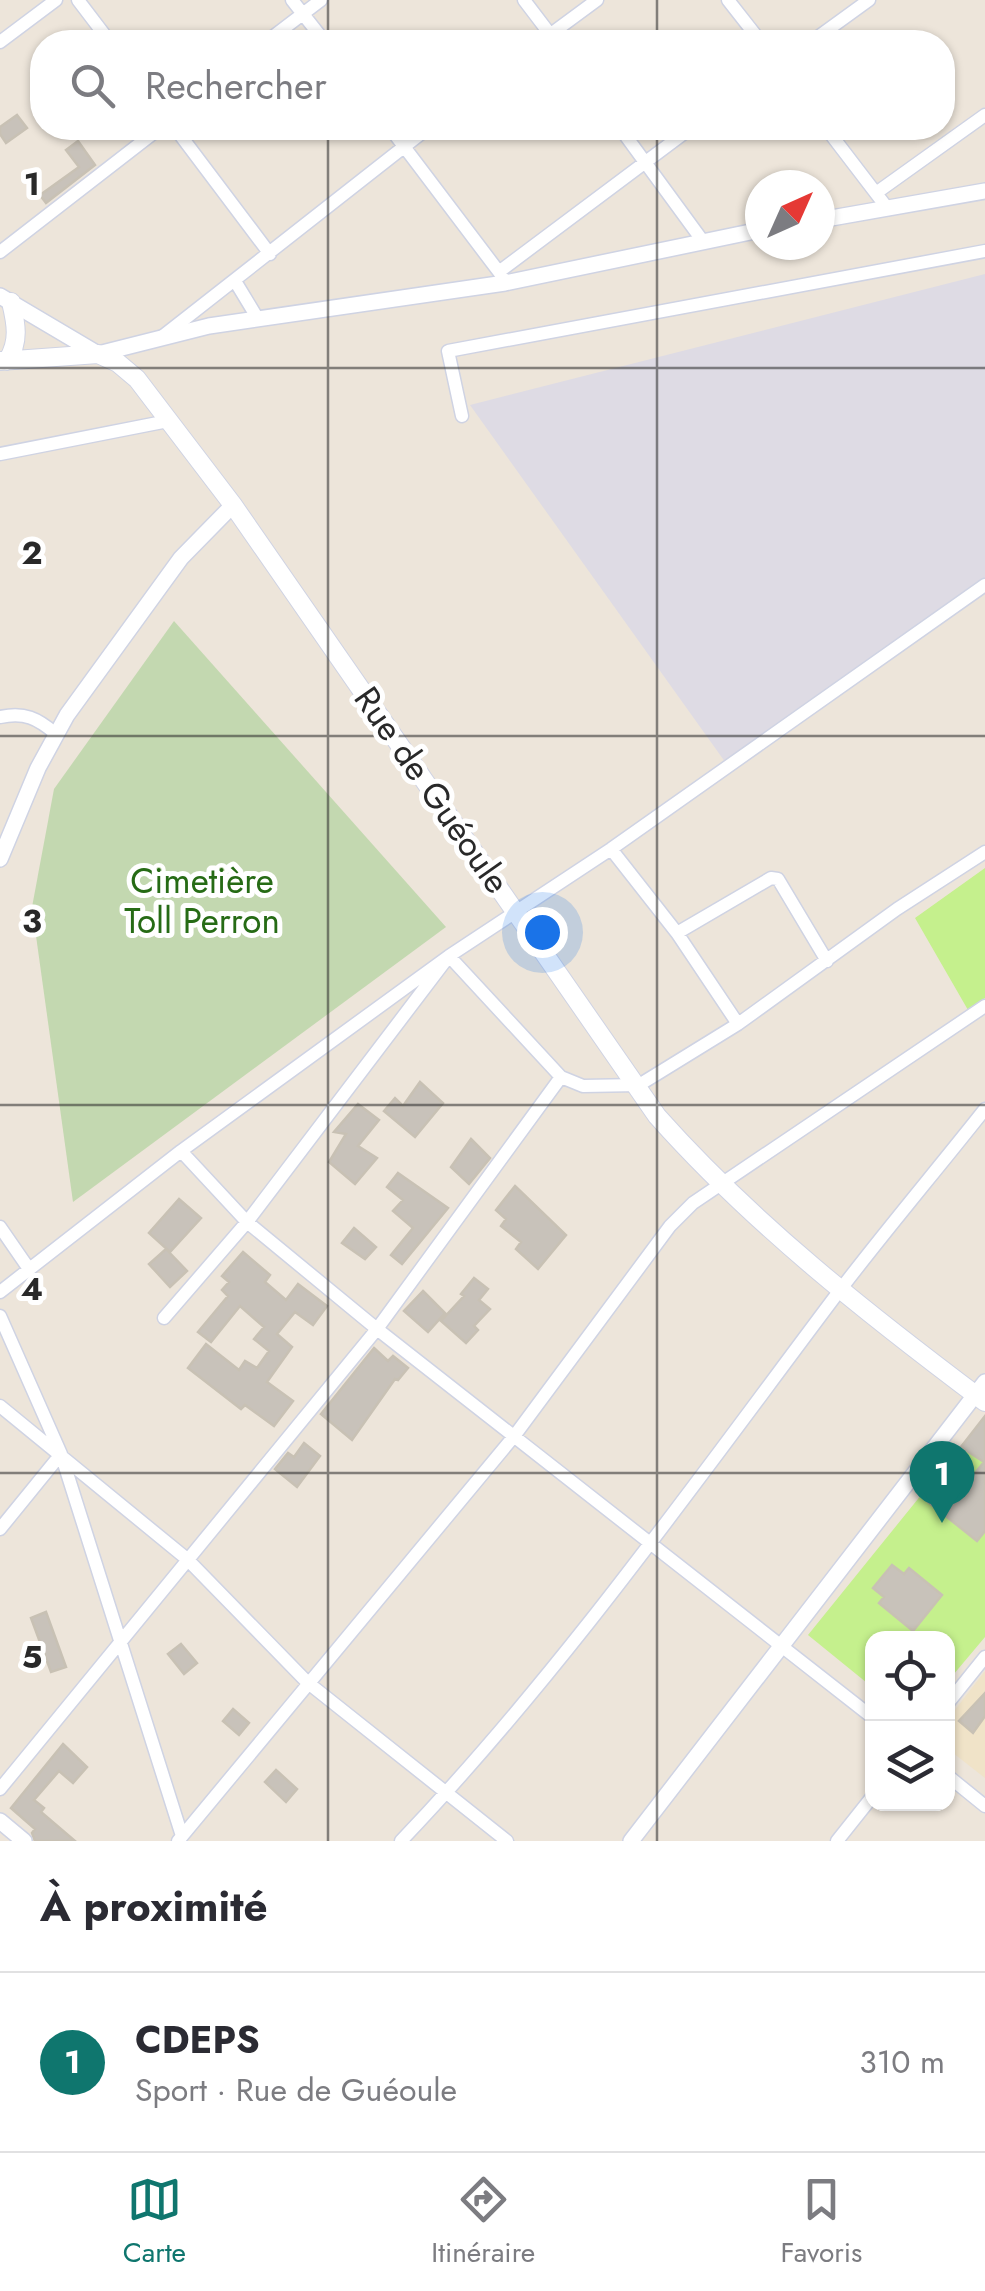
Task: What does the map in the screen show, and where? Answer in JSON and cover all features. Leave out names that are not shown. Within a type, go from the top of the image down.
[{"type":"main road","points":[[3,361],[15,350],[16,325],[5,299]]},
{"type":"main road","points":[[3,361],[98,354]]},
{"type":"main road","name":"Rue de Guéoule","points":[[98,354],[137,378],[233,505],[657,1116],[704,1169],[840,1290],[982,1393]]},
{"type":"street","points":[[0,42],[56,0]]},
{"type":"street","points":[[78,0],[101,30]]},
{"type":"street","points":[[292,0],[316,30]]},
{"type":"street","points":[[281,30],[321,0]]},
{"type":"street","points":[[524,0],[543,30]]},
{"type":"street","points":[[561,30],[597,0]]},
{"type":"street","points":[[728,0],[752,30]]},
{"type":"street","points":[[828,30],[869,0]]},
{"type":"street","points":[[955,136],[985,115]]},
{"type":"street","points":[[2,247],[144,140]]},
{"type":"street","points":[[184,140],[270,254]]},
{"type":"street","points":[[399,140],[503,277]]},
{"type":"street","points":[[160,338],[412,140]]},
{"type":"street","points":[[629,140],[702,240]]},
{"type":"street","points":[[503,277],[674,140]]},
{"type":"street","points":[[835,140],[888,209]]},
{"type":"street","points":[[876,192],[950,140]]},
{"type":"street","points":[[835,218],[985,192]]},
{"type":"street","points":[[5,299],[98,354],[258,319],[745,233]]},
{"type":"street","points":[[462,416],[448,351],[985,251]]},
{"type":"street","points":[[235,281],[258,319]]},
{"type":"street","points":[[0,454],[168,421]]},
{"type":"street","points":[[0,858],[56,734],[180,558],[233,505]]},
{"type":"street","points":[[0,1292],[182,1151],[449,956],[611,849],[985,585]]},
{"type":"street","points":[[0,718],[18,714],[39,719],[56,734]]},
{"type":"street","points":[[611,849],[677,933],[738,1024]]},
{"type":"street","points":[[449,956],[561,1078],[583,1086],[638,1085],[738,1024],[897,909],[985,852]]},
{"type":"street","points":[[677,933],[771,878],[778,879],[828,961]]},
{"type":"street","points":[[164,1318],[246,1222],[449,956]]},
{"type":"street","points":[[180,1838],[515,1435],[670,1226],[693,1203],[985,1006]]},
{"type":"street","points":[[0,1789],[377,1328],[561,1078]]},
{"type":"street","points":[[401,1841],[446,1794],[652,1543],[840,1290],[985,1109]]},
{"type":"street","points":[[182,1151],[246,1222],[865,1712]]},
{"type":"street","points":[[0,1227],[29,1269]]},
{"type":"street","points":[[0,1316],[61,1454],[180,1838]]},
{"type":"street","points":[[630,1841],[982,1393]]},
{"type":"street","points":[[0,1406],[187,1559],[307,1682],[506,1841]]},
{"type":"street","points":[[0,1529],[61,1454]]},
{"type":"street","points":[[955,1694],[985,1657]]},
{"type":"street","points":[[955,1782],[985,1806]]},
{"type":"street","points":[[837,1841],[865,1805]]},
{"type":"street","points":[[0,1822],[24,1841]]},
{"type":"shaded area","points":[[985,274],[985,594],[728,766],[470,405]]},
{"type":"shaded area","points":[[985,1671],[985,1778],[955,1754],[955,1710]]},
{"type":"green space","name":"Cimetière Toll Perron","points":[[174,621],[446,927],[73,1202],[32,907],[54,789]]},
{"type":"green space","points":[[985,868],[985,998],[968,1010],[915,918]]},
{"type":"green space","points":[[985,1416],[985,1637],[955,1673],[955,1631],[865,1631],[865,1681],[808,1635]]},
{"type":"building","points":[[17,115],[27,128],[6,143],[0,127]]},
{"type":"building","points":[[78,141],[95,165],[46,203],[40,195],[79,167],[66,150]]},
{"type":"building","points":[[420,1082],[443,1103],[415,1137],[384,1111],[395,1098],[403,1106]]},
{"type":"building","points":[[358,1104],[379,1120],[358,1146],[377,1158],[355,1184],[329,1162],[346,1134],[334,1132]]},
{"type":"building","points":[[471,1139],[490,1158],[469,1184],[451,1167]]},
{"type":"building","points":[[398,1173],[448,1208],[402,1264],[391,1255],[413,1228],[393,1211],[403,1200],[387,1187]]},
{"type":"building","points":[[515,1186],[566,1235],[538,1269],[516,1249],[521,1242],[501,1226],[506,1219],[496,1210]]},
{"type":"building","points":[[179,1199],[201,1218],[170,1252],[149,1233]]},
{"type":"building","points":[[354,1228],[376,1247],[365,1259],[342,1243]]},
{"type":"building","points":[[166,1249],[187,1271],[170,1287],[149,1264]]},
{"type":"building","points":[[243,1252],[270,1275],[265,1282],[286,1300],[298,1284],[327,1306],[313,1325],[295,1312],[277,1334],[292,1347],[267,1382],[293,1401],[274,1426],[245,1405],[241,1409],[188,1368],[206,1344],[239,1370],[245,1361],[257,1368],[269,1351],[254,1339],[264,1327],[240,1306],[211,1342],[198,1332],[228,1296],[222,1290],[229,1282],[222,1276]]},
{"type":"building","points":[[474,1278],[488,1289],[479,1300],[490,1309],[474,1326],[478,1330],[466,1343],[441,1321],[464,1296],[461,1294]]},
{"type":"building","points":[[423,1291],[445,1313],[428,1332],[404,1311]]},
{"type":"building","points":[[374,1348],[388,1361],[393,1356],[408,1368],[395,1379],[352,1440],[321,1414]]},
{"type":"building","points":[[985,1416],[985,1531],[977,1541],[927,1501],[943,1481],[959,1493],[984,1462],[961,1447]]},
{"type":"building","points":[[304,1443],[320,1456],[297,1487],[275,1469],[288,1453],[294,1457]]},
{"type":"building","points":[[892,1565],[904,1574],[909,1568],[942,1595],[913,1631],[879,1603],[884,1597],[873,1588]]},
{"type":"building","points":[[46,1612],[66,1667],[51,1672],[31,1618]]},
{"type":"building","points":[[181,1644],[197,1663],[184,1674],[168,1654]]},
{"type":"building","points":[[985,1693],[985,1716],[973,1733],[959,1721]]},
{"type":"building","points":[[233,1709],[249,1723],[239,1735],[223,1721]]},
{"type":"building","points":[[63,1744],[87,1767],[73,1783],[59,1771],[34,1800],[44,1808],[41,1812],[75,1841],[35,1841],[35,1829],[11,1808]]},
{"type":"building","points":[[276,1770],[297,1789],[286,1802],[265,1782]]},
{"type":"place","name":"CDEPS","points":[[942,1523]]}]
